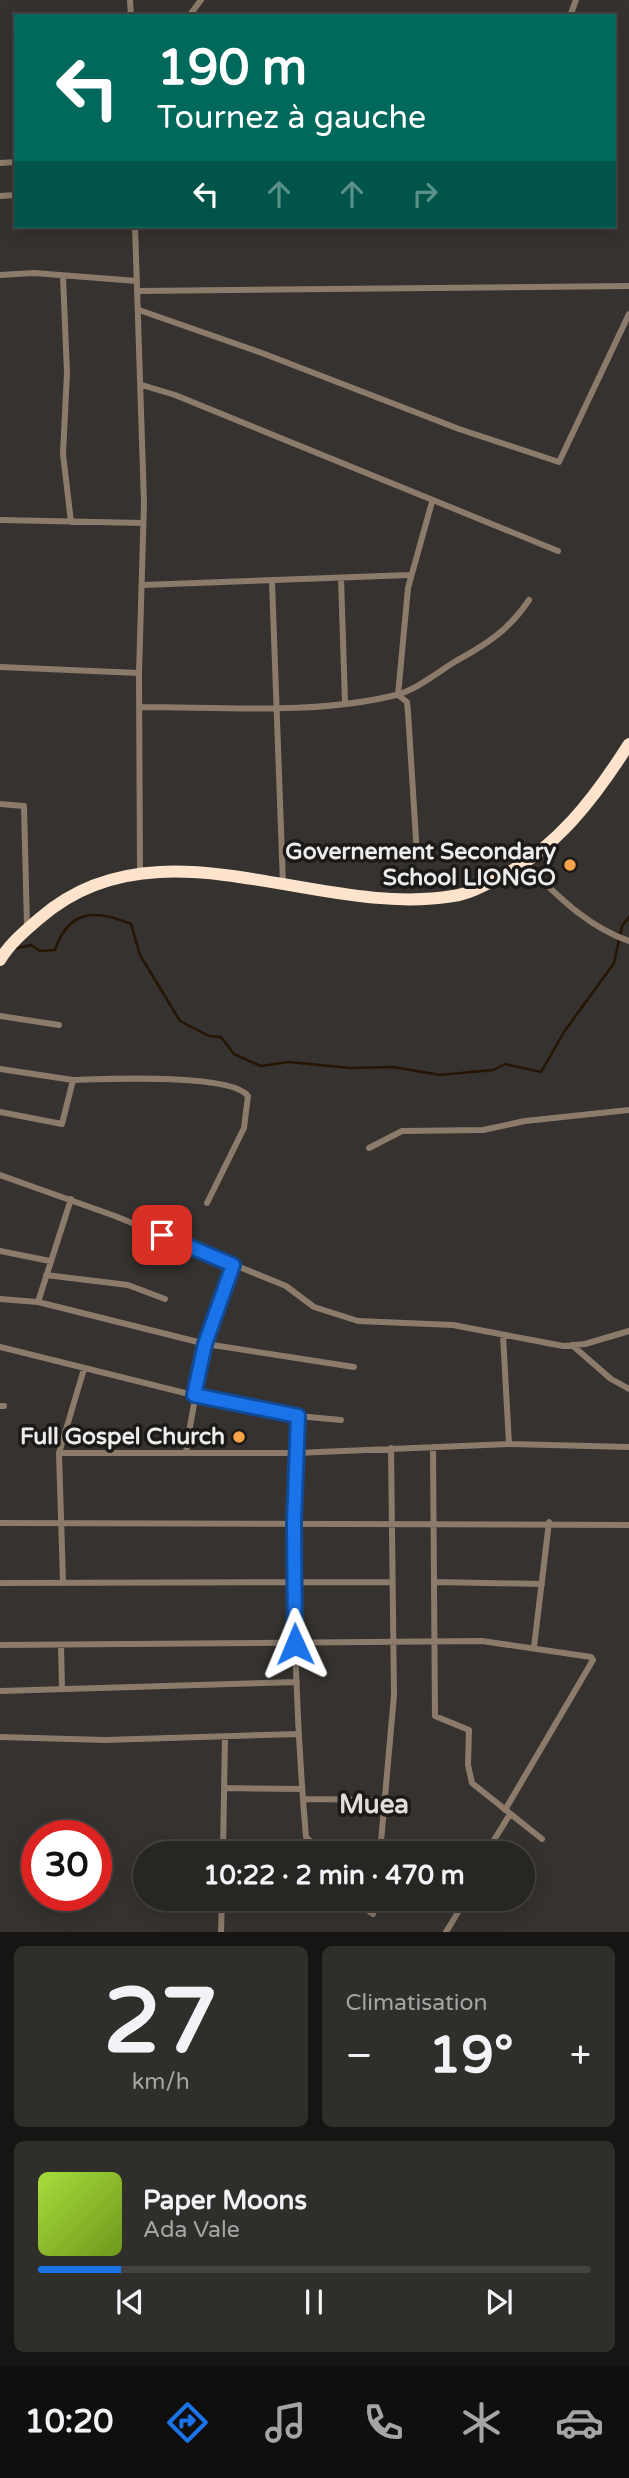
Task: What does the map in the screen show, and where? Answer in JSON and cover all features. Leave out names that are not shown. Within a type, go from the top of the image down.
[{"type":"highway","points":[[0,960],[27,929],[57,904],[87,887],[140,874],[210,874],[388,898],[452,896],[478,888],[525,864],[568,829],[629,744]]},
{"type":"street","points":[[135,228],[142,385],[140,874]]},
{"type":"street","points":[[0,275],[137,281]]},
{"type":"street","points":[[64,277],[67,365],[63,448],[71,522]]},
{"type":"street","points":[[138,291],[629,286]]},
{"type":"street","points":[[139,310],[254,350],[459,429],[559,463],[629,314]]},
{"type":"street","points":[[142,385],[187,400],[432,502],[558,551]]},
{"type":"street","points":[[398,695],[410,575],[432,502]]},
{"type":"street","points":[[0,520],[143,523]]},
{"type":"street","points":[[142,585],[410,575]]},
{"type":"street","points":[[341,579],[345,702]]},
{"type":"street","points":[[272,582],[283,884]]},
{"type":"street","points":[[139,707],[275,707],[398,695],[497,638],[516,620],[529,600]]},
{"type":"street","points":[[0,667],[139,673]]},
{"type":"street","points":[[398,695],[407,702],[417,855]]},
{"type":"street","points":[[0,804],[24,806],[27,929]]},
{"type":"street","points":[[525,864],[586,920],[606,933],[629,941]]},
{"type":"street","points":[[0,1016],[59,1025]]},
{"type":"street","points":[[0,1069],[73,1080],[188,1079],[244,1091],[248,1096],[244,1128],[207,1203]]},
{"type":"street","points":[[0,1112],[62,1124],[73,1080]]},
{"type":"street","points":[[369,1148],[402,1131],[483,1130],[525,1121],[629,1110]]},
{"type":"street","points":[[0,1175],[71,1199],[286,1286],[314,1307],[358,1321],[447,1324],[556,1345],[572,1345],[629,1331]]},
{"type":"street","points":[[38,1302],[71,1199]]},
{"type":"street","points":[[0,1251],[50,1261]]},
{"type":"street","points":[[186,1453],[205,1344],[233,1265]]},
{"type":"street","points":[[46,1275],[128,1285],[165,1299]]},
{"type":"street","points":[[0,1299],[38,1302],[205,1344],[354,1367]]},
{"type":"street","points":[[503,1335],[509,1444]]},
{"type":"street","points":[[572,1345],[611,1379],[629,1389]]},
{"type":"street","points":[[0,1348],[194,1395],[298,1416],[341,1420]]},
{"type":"street","points":[[63,1582],[59,1521],[59,1452],[84,1369]]},
{"type":"street","points":[[298,1416],[294,1523],[295,1644],[298,1734],[308,1841]]},
{"type":"street","points":[[59,1452],[296,1453],[509,1444],[629,1447]]},
{"type":"street","points":[[433,1447],[435,1716],[468,1730],[471,1781],[542,1839]]},
{"type":"street","points":[[381,1841],[394,1695],[390,1582],[391,1448]]},
{"type":"street","points":[[534,1647],[549,1522]]},
{"type":"street","points":[[0,1523],[549,1522],[629,1525]]},
{"type":"street","points":[[0,1583],[390,1582]]},
{"type":"street","points":[[436,1582],[542,1584]]},
{"type":"street","points":[[0,1644],[482,1641],[534,1647],[593,1659],[492,1841]]},
{"type":"street","points":[[61,1645],[62,1689]]},
{"type":"street","points":[[0,1691],[297,1682]]},
{"type":"street","points":[[0,1737],[105,1740],[298,1734]]},
{"type":"street","points":[[223,1841],[225,1737]]},
{"type":"street","points":[[224,1788],[302,1789]]},
{"type":"street","points":[[303,1800],[386,1800]]},
{"type":"street","points":[[221,1932],[222,1911]]},
{"type":"street","points":[[446,1932],[459,1911]]},
{"type":"waterway","points":[[12,949],[31,945],[40,951],[55,950],[68,926],[86,916],[107,916],[131,924],[140,955],[180,1021],[209,1036],[221,1037],[234,1054],[261,1066],[289,1062],[350,1068],[393,1067],[440,1075],[493,1070],[505,1064],[541,1072],[564,1032],[614,963],[622,926],[629,917]]},
{"type":"place","name":"Governement Secondary School LIONGO","points":[[570,865]]},
{"type":"place","name":"Full Gospel Church","points":[[239,1437]]},
{"type":"district","name":"Muea","points":[[374,1804]]},
{"type":"route","points":[[162,1235],[233,1265],[205,1344],[194,1395],[298,1416],[294,1523],[295,1644]]}]
